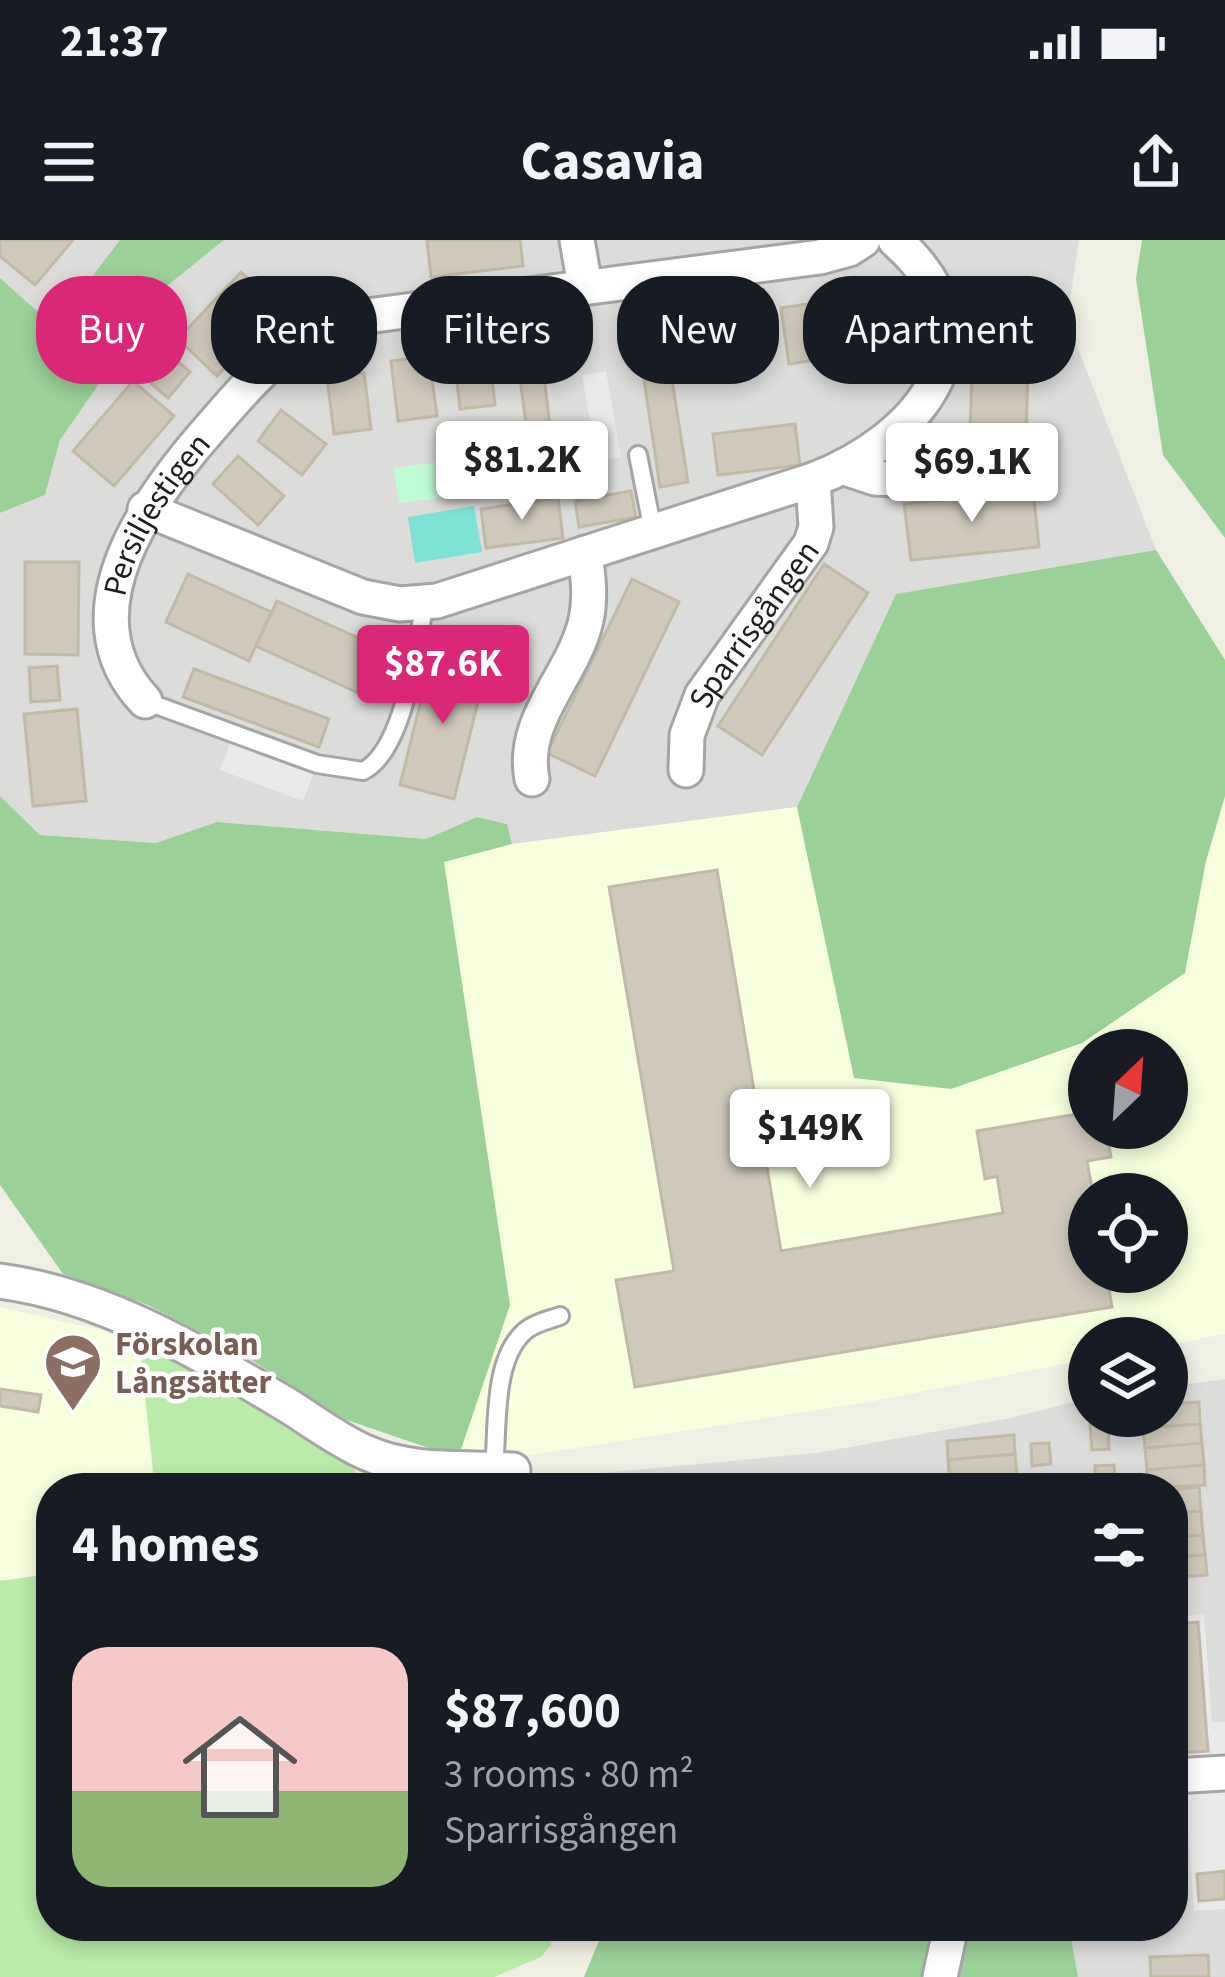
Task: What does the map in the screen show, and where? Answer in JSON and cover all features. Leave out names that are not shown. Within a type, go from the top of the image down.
[{"type":"street","points":[[577,240],[583,276]]},
{"type":"street","name":"Persiljestigen","points":[[593,285],[774,251],[820,257],[863,240]]},
{"type":"street","name":"Sparrisgången","points":[[145,509],[362,597],[425,603],[813,480],[845,468],[872,449],[914,411],[945,364],[945,316],[938,295],[914,257],[895,240]]},
{"type":"street","name":"Persiljestigen","points":[[145,701],[116,660],[112,629],[119,570],[145,509],[242,392],[299,341],[367,316],[401,311]]},
{"type":"street","name":"Sparrisgången","points":[[845,468],[892,479],[1034,460]]},
{"type":"street","name":"Sparrisgången","points":[[686,770],[687,735],[702,695],[812,544],[816,527],[813,480]]},
{"type":"street","points":[[532,778],[530,741],[571,661],[587,617],[585,553]]},
{"type":"street","points":[[0,1281],[36,1286],[134,1320],[368,1453],[409,1465],[504,1469]]},
{"type":"street","points":[[1188,1775],[1225,1773]]},
{"type":"street","points":[[940,1977],[948,1941]]},
{"type":"lane","points":[[638,454],[653,531]]},
{"type":"lane","points":[[145,701],[317,764],[363,771],[383,754],[398,722],[425,603]]},
{"type":"lane","points":[[504,1469],[510,1348],[529,1327],[560,1316]]},
{"type":"shaded area","points":[[0,240],[120,240],[92,276],[36,276],[36,310],[0,278]]},
{"type":"shaded area","points":[[224,240],[1079,240],[1074,276],[803,276],[803,384],[1076,384],[1076,343],[1156,550],[896,594],[797,807],[512,844],[507,824],[477,817],[426,839],[217,822],[156,843],[40,835],[0,796],[0,513],[45,495],[60,440],[99,384],[187,384],[187,276],[179,276]]},
{"type":"shaded area","points":[[606,371],[621,457],[597,461],[584,384],[593,384],[593,373]]},
{"type":"shaded area","points":[[474,506],[482,552],[415,563],[408,517]]},
{"type":"shaded area","points":[[234,734],[317,764],[303,801],[220,770]]},
{"type":"shaded area","points":[[1225,796],[1225,1334],[1188,1341],[1188,1317],[1068,1317],[1068,1363],[869,1402],[513,1458],[458,1458],[444,861],[512,844],[797,807],[854,1077],[1206,861]]},
{"type":"shaded area","name":"Förskolan Långsätter","points":[[0,1307],[139,1339],[152,1473],[36,1473],[36,1576],[0,1581]]},
{"type":"shaded area","points":[[1225,1379],[1225,1977],[1078,1977],[1072,1941],[1188,1941],[1188,1473],[600,1473],[817,1453],[1068,1403],[1068,1437],[1188,1437],[1188,1384]]},
{"type":"shaded area","points":[[1204,1615],[1212,1722],[1225,1722],[1225,1909],[1194,1911],[1188,1828],[1188,1616]]},
{"type":"green space","points":[[120,240],[224,240],[179,276],[92,276]]},
{"type":"green space","points":[[1142,240],[1225,240],[1225,538],[1163,455],[1136,279]]},
{"type":"green space","points":[[0,278],[36,310],[36,384],[99,384],[60,440],[45,495],[0,513]]},
{"type":"green space","points":[[505,453],[510,489],[399,503],[394,468]]},
{"type":"green space","points":[[1156,550],[1225,660],[1225,796],[1206,861],[1185,973],[1103,1029],[1068,1029],[1068,1048],[951,1089],[854,1078],[797,807],[896,594]]},
{"type":"green space","points":[[0,796],[40,835],[156,843],[217,822],[426,839],[477,817],[507,824],[512,844],[444,862],[510,1305],[458,1458],[344,1419],[242,1354],[148,1305],[63,1274],[0,1185]]},
{"type":"green space","points":[[139,1339],[353,1466],[356,1473],[153,1473]]},
{"type":"green space","points":[[36,1576],[36,1941],[550,1941],[551,1945],[541,1957],[494,1977],[0,1977],[0,1581]]},
{"type":"green space","points":[[599,1941],[1072,1941],[1078,1977],[584,1977]]},
{"type":"building","points":[[0,240],[73,240],[43,276],[36,276],[35,285],[0,256]]},
{"type":"building","points":[[427,240],[520,240],[523,266],[431,276]]},
{"type":"building","points":[[211,304],[211,370],[187,348],[187,329]]},
{"type":"building","points":[[803,305],[803,362],[789,364],[781,308]]},
{"type":"building","points":[[401,360],[401,384],[433,384],[437,416],[398,421],[391,361]]},
{"type":"building","points":[[130,384],[137,384],[174,416],[114,486],[73,451]]},
{"type":"building","points":[[152,384],[180,384],[168,398]]},
{"type":"building","points":[[328,384],[365,384],[371,429],[334,434]]},
{"type":"building","points":[[457,384],[493,384],[495,405],[460,409]]},
{"type":"building","points":[[521,384],[545,384],[553,452],[530,455]]},
{"type":"building","points":[[645,384],[673,384],[688,482],[660,487]]},
{"type":"building","points":[[972,384],[1028,384],[1026,436],[970,434]]},
{"type":"building","points":[[281,410],[326,444],[302,475],[258,441]]},
{"type":"building","points":[[795,424],[800,465],[718,475],[713,434]]},
{"type":"building","points":[[238,456],[284,496],[258,525],[213,484]]},
{"type":"building","points":[[1033,490],[1039,547],[911,560],[904,504]]},
{"type":"building","points":[[631,491],[636,517],[579,527],[575,501]]},
{"type":"building","points":[[558,498],[563,538],[486,548],[481,509]]},
{"type":"building","points":[[25,562],[79,562],[78,655],[25,654]]},
{"type":"building","points":[[824,564],[868,593],[762,755],[718,726]]},
{"type":"building","points":[[188,574],[271,612],[249,661],[166,622]]},
{"type":"building","points":[[632,579],[679,602],[595,776],[547,753]]},
{"type":"building","points":[[277,601],[385,650],[365,696],[256,646]]},
{"type":"building","points":[[432,656],[486,669],[454,799],[400,785]]},
{"type":"building","points":[[57,666],[60,700],[31,702],[29,668]]},
{"type":"building","points":[[194,669],[329,719],[319,747],[183,697]]},
{"type":"building","points":[[77,709],[86,801],[33,806],[24,714]]},
{"type":"building","points":[[717,870],[781,1251],[1003,1213],[997,1176],[985,1179],[977,1131],[1068,1116],[1068,1149],[1110,1149],[1111,1157],[1087,1161],[1089,1173],[1068,1173],[1068,1293],[1110,1293],[1112,1307],[635,1387],[616,1280],[674,1271],[609,887]]},
{"type":"building","points":[[0,1389],[41,1395],[38,1412],[0,1406]]},
{"type":"building","points":[[1199,1402],[1200,1424],[1188,1425],[1188,1403]]},
{"type":"building","points":[[1200,1424],[1202,1443],[1145,1448],[1144,1437],[1188,1437],[1188,1425]]},
{"type":"building","points":[[1014,1435],[1015,1454],[948,1460],[947,1441]]},
{"type":"building","points":[[1091,1437],[1109,1437],[1109,1449],[1092,1450]]},
{"type":"building","points":[[1049,1443],[1051,1464],[1032,1466],[1031,1444]]},
{"type":"building","points":[[1202,1443],[1204,1465],[1147,1470],[1145,1448]]},
{"type":"building","points":[[1015,1454],[1017,1473],[949,1473],[948,1460]]},
{"type":"building","points":[[1114,1465],[1115,1473],[1095,1473],[1095,1466]]},
{"type":"building","points":[[1204,1465],[1205,1485],[1188,1486],[1188,1473],[1147,1470]]},
{"type":"building","points":[[1199,1487],[1201,1511],[1188,1512],[1188,1488]]},
{"type":"building","points":[[1201,1511],[1203,1535],[1188,1536],[1188,1512]]},
{"type":"building","points":[[1203,1535],[1205,1555],[1188,1557],[1188,1536]]},
{"type":"building","points":[[1205,1555],[1207,1575],[1188,1577],[1188,1557]]},
{"type":"building","points":[[1198,1622],[1208,1751],[1188,1752],[1188,1623]]},
{"type":"building","points":[[1225,1871],[1225,1899],[1199,1901],[1197,1874]]},
{"type":"building","points":[[1208,1955],[1209,1977],[1151,1977],[1150,1957]]},
{"type":"place","name":"Förskolan Långsätter","points":[[73,1413]]}]
